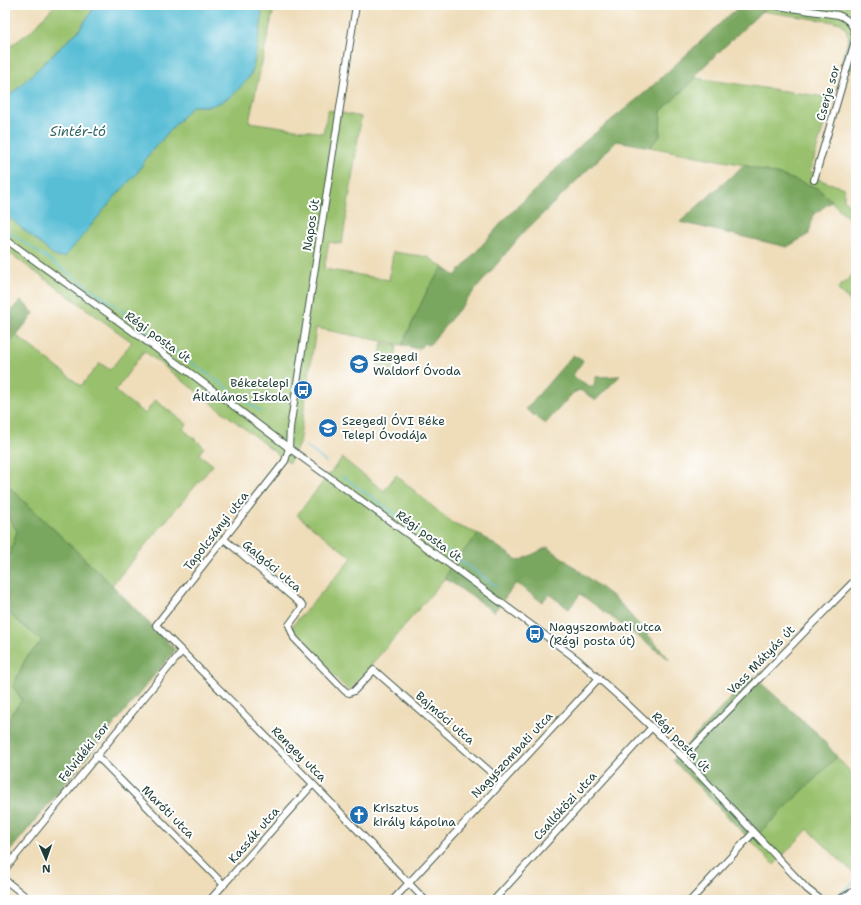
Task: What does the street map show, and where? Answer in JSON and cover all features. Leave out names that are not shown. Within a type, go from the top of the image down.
[{"type":"street","name":"Napos út","points":[[289,448],[290,428],[356,5]]},
{"type":"street","name":"Cserje sor","points":[[770,5],[838,15],[848,20],[854,30],[855,41],[814,180]]},
{"type":"street","name":"Régi posta út","points":[[5,239],[578,660],[683,757],[807,889],[821,900]]},
{"type":"street","name":"Tapolcsányi utca","points":[[156,625],[285,461],[289,448]]},
{"type":"street","name":"Galgóci utca","points":[[224,539],[302,606],[289,625],[294,638],[345,691],[349,693],[354,691],[374,670]]},
{"type":"street","name":"Vass Mátyás út","points":[[683,757],[856,579]]},
{"type":"street","name":"Rengey utca","points":[[156,625],[426,900]]},
{"type":"street","name":"Felvidéki sor","points":[[5,869],[182,650]]},
{"type":"street","name":"Bajmóci utca","points":[[374,670],[502,782]]},
{"type":"street","name":"Nagyszombati utca","points":[[393,900],[599,678]]},
{"type":"street","name":"Csallóközi utca","points":[[494,900],[652,727]]},
{"type":"street","name":"Maróti utca","points":[[96,755],[224,885]]},
{"type":"street","name":"Kassák utca","points":[[210,900],[313,784]]},
{"type":"street","points":[[691,900],[753,833]]},
{"type":"street","points":[[5,880],[30,900]]},
{"type":"street","name":"Régi posta út","points":[[807,889],[814,900]]},
{"type":"street","points":[[838,900],[856,891]]},
{"type":"street","points":[[849,900],[856,891]]},
{"type":"green space","points":[[55,5],[96,5],[79,30],[5,100],[5,50],[30,32]]},
{"type":"green space","points":[[262,5],[266,5],[266,10],[273,12],[249,122],[323,133],[328,110],[361,117],[342,244],[329,242],[324,269],[389,280],[393,252],[428,257],[443,267],[428,289],[402,345],[316,328],[299,444],[289,463],[144,351],[115,391],[145,414],[155,400],[187,424],[183,429],[204,447],[199,454],[213,465],[112,585],[5,483],[5,350],[16,335],[81,386],[100,363],[110,370],[132,342],[5,250],[5,214],[7,216],[113,199],[137,173],[149,154],[192,106],[211,106],[247,80],[252,72],[261,24]]},
{"type":"green space","points":[[739,5],[772,5],[762,11],[698,72],[696,78],[661,111],[660,136],[650,147],[617,141],[522,234],[430,344],[427,345],[424,343],[419,349],[402,345],[428,289],[443,267],[455,276],[504,220],[583,143],[647,91],[739,7]]},
{"type":"green space","points":[[772,5],[856,5],[856,36],[849,37],[846,29],[841,23],[762,11]]},
{"type":"green space","points":[[856,36],[856,71],[841,66],[849,37]]},
{"type":"green space","points":[[696,78],[832,98],[810,172],[820,180],[844,188],[844,200],[856,210],[856,225],[817,188],[744,165],[650,147],[660,136],[661,111]]},
{"type":"green space","points":[[744,165],[817,188],[832,201],[813,215],[809,234],[787,247],[680,222]]},
{"type":"green space","points":[[856,272],[856,306],[837,289]]},
{"type":"green space","points":[[21,300],[34,313],[5,350],[5,317]]},
{"type":"green space","points":[[382,343],[397,346],[391,377],[376,374]]},
{"type":"green space","points":[[573,355],[583,361],[572,376],[593,388],[596,377],[620,376],[596,400],[580,390],[573,393],[545,424],[526,409]]},
{"type":"green space","points":[[342,458],[384,491],[396,475],[453,524],[479,534],[451,564],[445,578],[349,691],[296,638],[292,626],[352,558],[297,515]]},
{"type":"green space","points":[[5,483],[112,585],[175,650],[5,857],[5,722],[22,700],[13,686],[26,658],[42,641],[5,609],[5,556],[10,554],[17,531],[5,513]]},
{"type":"green space","points":[[5,513],[17,531],[10,554],[5,556]]},
{"type":"green space","points":[[479,534],[519,561],[548,547],[617,600],[670,660],[580,594],[569,609],[549,594],[542,602],[516,583],[494,612],[445,578],[451,564]]},
{"type":"green space","points":[[5,609],[42,641],[26,658],[13,686],[22,700],[5,722]]},
{"type":"green space","points":[[752,675],[819,735],[837,757],[751,841],[673,760]]},
{"type":"green space","points":[[837,757],[856,778],[856,873],[855,874],[850,870],[808,829],[774,865],[751,841]]},
{"type":"water","name":"Sintér-tó","points":[[96,5],[262,5],[261,24],[252,72],[247,80],[233,95],[219,103],[211,106],[192,106],[149,154],[137,173],[113,199],[65,257],[56,257],[5,214],[5,100],[79,30]]},
{"type":"waterway","points":[[5,229],[119,308],[140,326],[261,412]]},
{"type":"waterway","points":[[306,446],[326,462]]},
{"type":"waterway","points":[[342,476],[496,586]]},
{"type":"waterway","points":[[841,893],[856,880]]},
{"type":"place","name":"Szegedi Waldorf Óvoda","points":[[359,364]]},
{"type":"place","name":"Béketelepi Általános Iskola","points":[[303,390]]},
{"type":"place","name":"Szegedi ÓVI Béke Telepi Óvodája","points":[[328,428]]},
{"type":"place","name":"Nagyszombati utca (Régi posta út)","points":[[535,634]]},
{"type":"place","name":"Krisztus király kápolna","points":[[359,815]]}]
